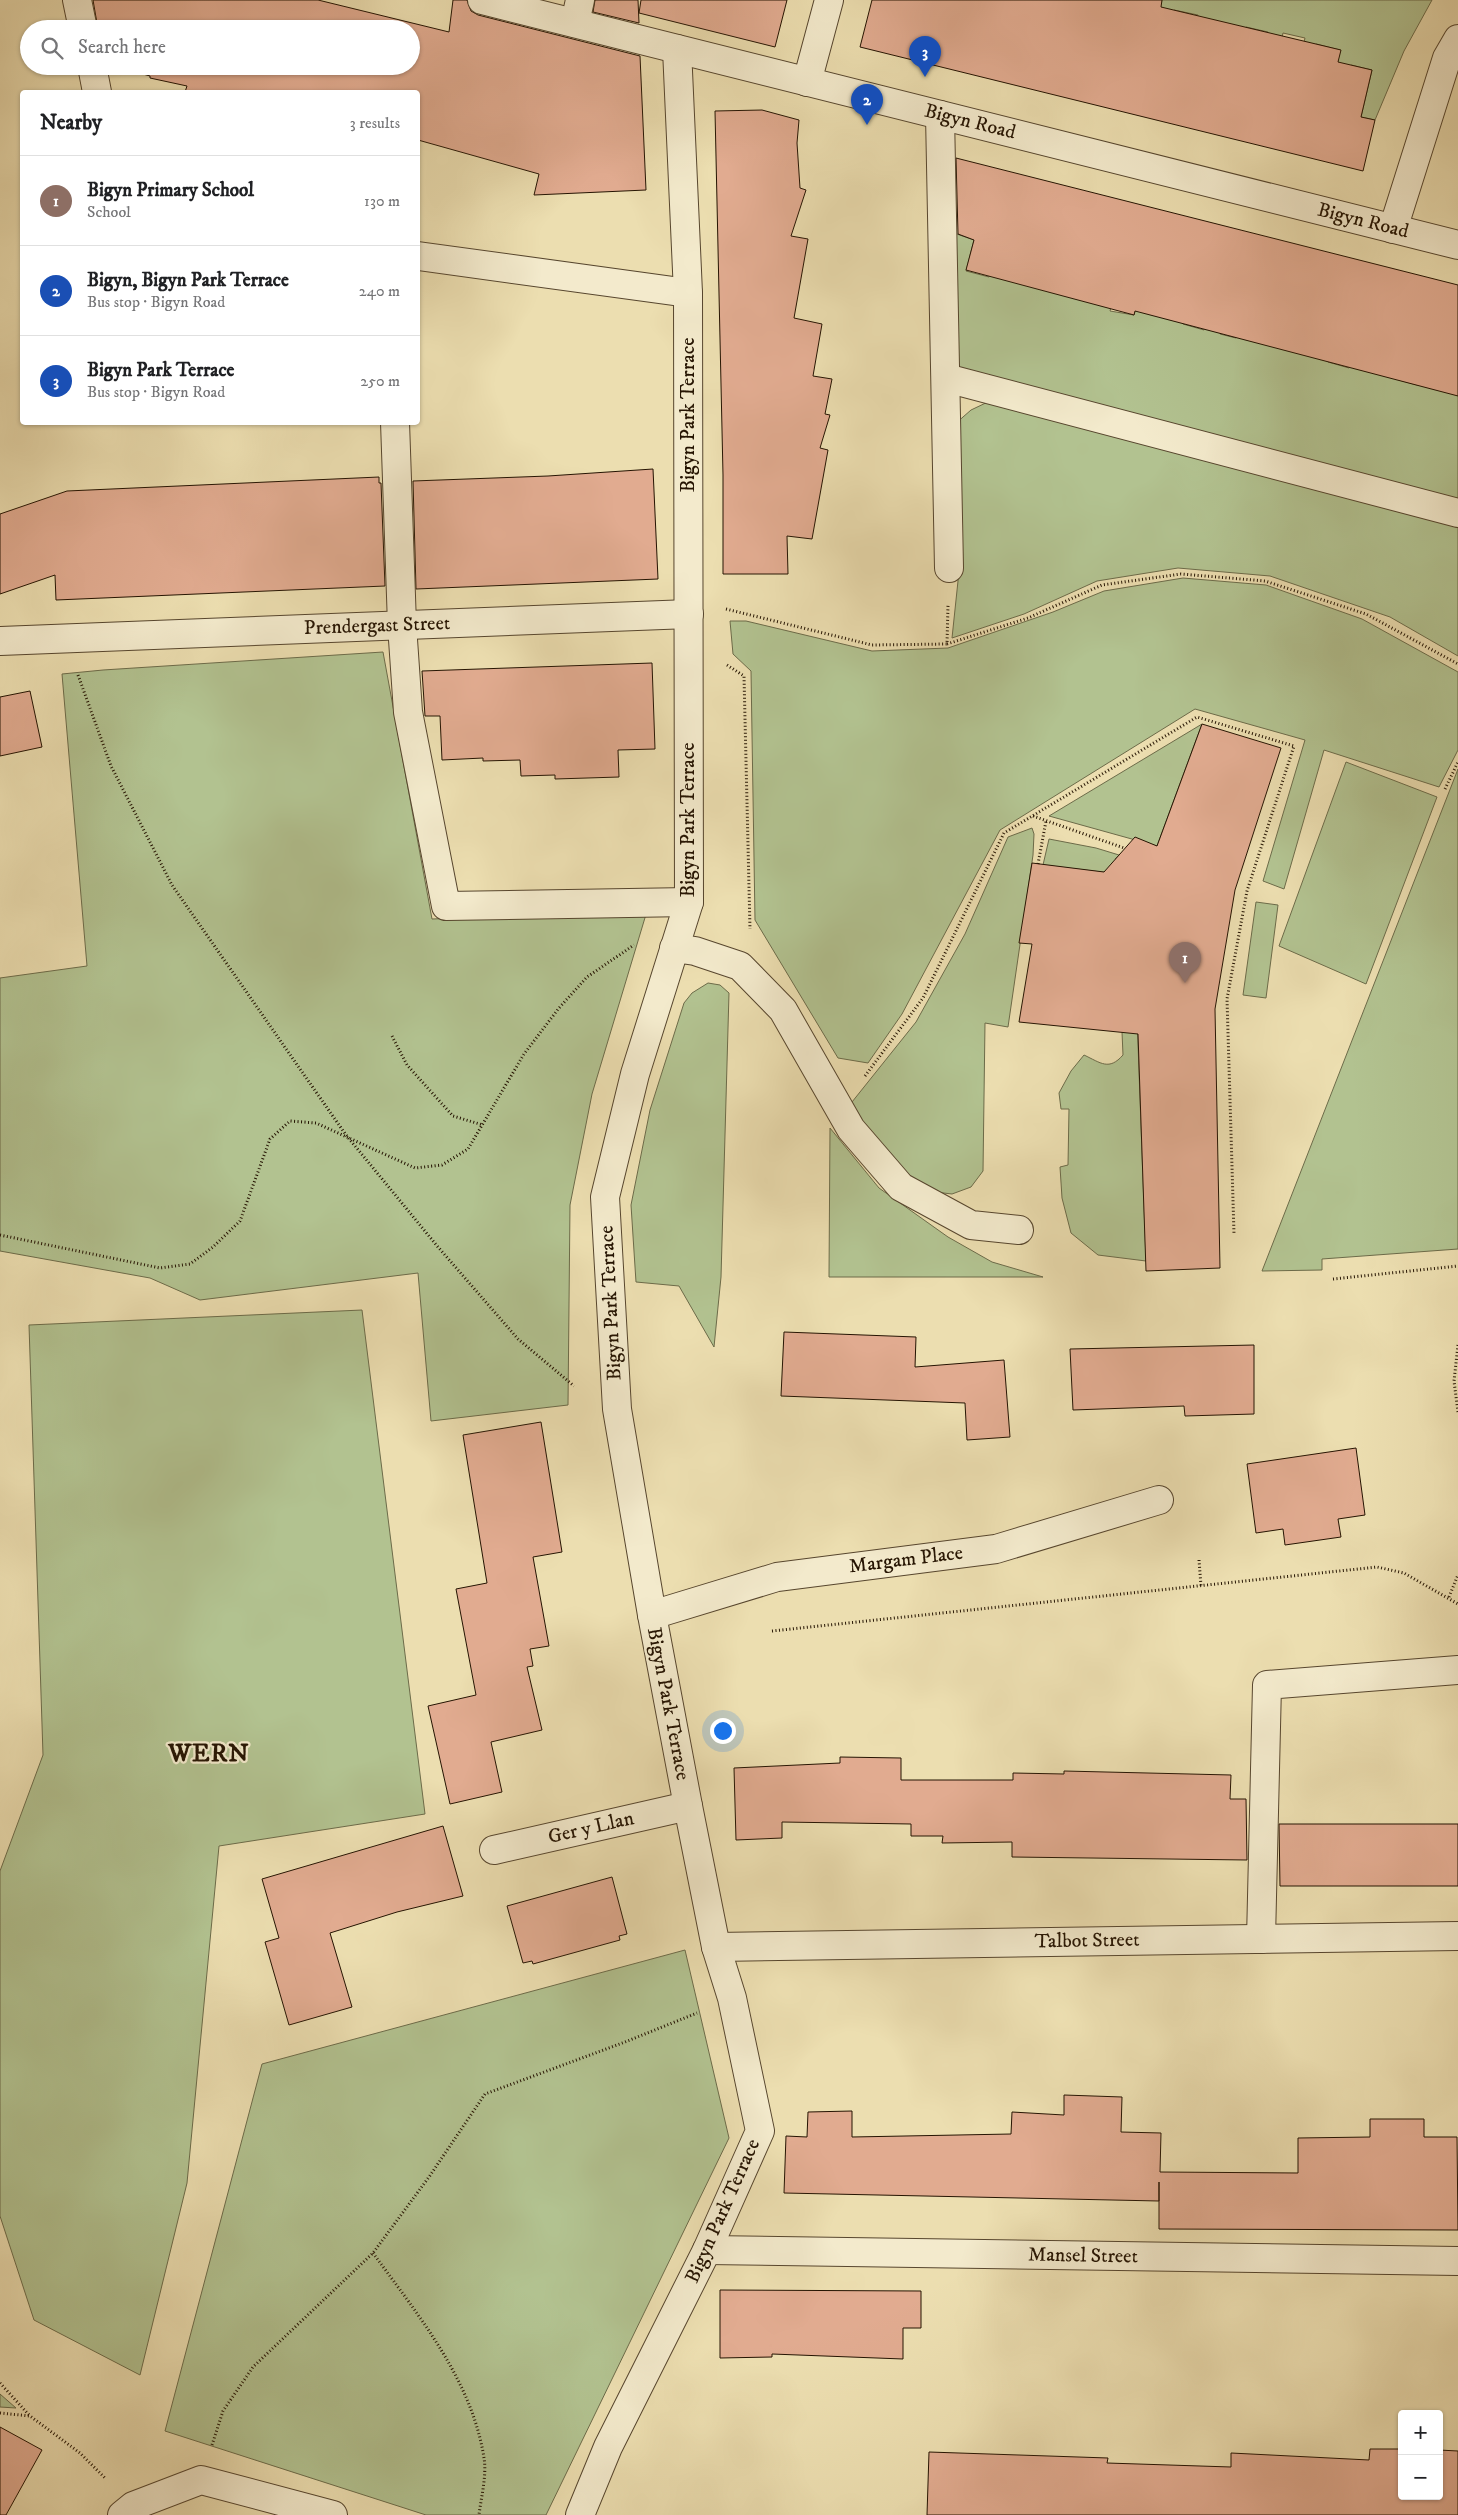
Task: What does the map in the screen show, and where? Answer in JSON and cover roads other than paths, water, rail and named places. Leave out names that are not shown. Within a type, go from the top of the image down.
[{"type":"street","points":[[77,0],[81,20]]},
{"type":"street","name":"Bigyn Road","points":[[482,0],[578,12],[677,49],[1458,245]]},
{"type":"street","points":[[807,82],[829,0]]},
{"type":"street","points":[[1393,229],[1447,58],[1458,39]]},
{"type":"street","name":"Bigyn Park Terrace","points":[[580,2515],[608,2447],[707,2250],[760,2131],[732,1998],[716,1946],[688,1806],[652,1615],[617,1410],[605,1197],[635,1074],[689,902],[688,293],[677,49]]},
{"type":"street","points":[[94,75],[97,90]]},
{"type":"street","points":[[940,115],[950,568]]},
{"type":"street","points":[[420,256],[688,293]]},
{"type":"street","points":[[946,378],[1458,513]]},
{"type":"street","points":[[395,425],[402,625],[408,712],[446,906],[689,902]]},
{"type":"street","name":"Prendergast Street","points":[[0,641],[688,614]]},
{"type":"street","points":[[674,948],[695,951],[740,966],[783,1010],[851,1129],[901,1187],[970,1225],[1019,1230]]},
{"type":"street","name":"Margam Place","points":[[652,1615],[777,1577],[996,1549],[1159,1500]]},
{"type":"street","points":[[1261,1939],[1267,1685],[1458,1670]]},
{"type":"street","name":"Ger y Llan","points":[[494,1850],[688,1806]]},
{"type":"street","name":"Talbot Street","points":[[716,1946],[1458,1936]]},
{"type":"street","name":"Mansel Street","points":[[707,2250],[1458,2261]]},
{"type":"street","points":[[122,2515],[132,2506],[201,2480],[334,2515]]},
{"type":"place","name":"Bigyn Park Terrace","points":[[925,77]]},
{"type":"place","name":"Bigyn, Bigyn Park Terrace","points":[[867,125]]},
{"type":"place","name":"Bigyn Primary School","points":[[1185,983]]},
{"type":"district","name":"WERN","points":[[209,1753]]}]
